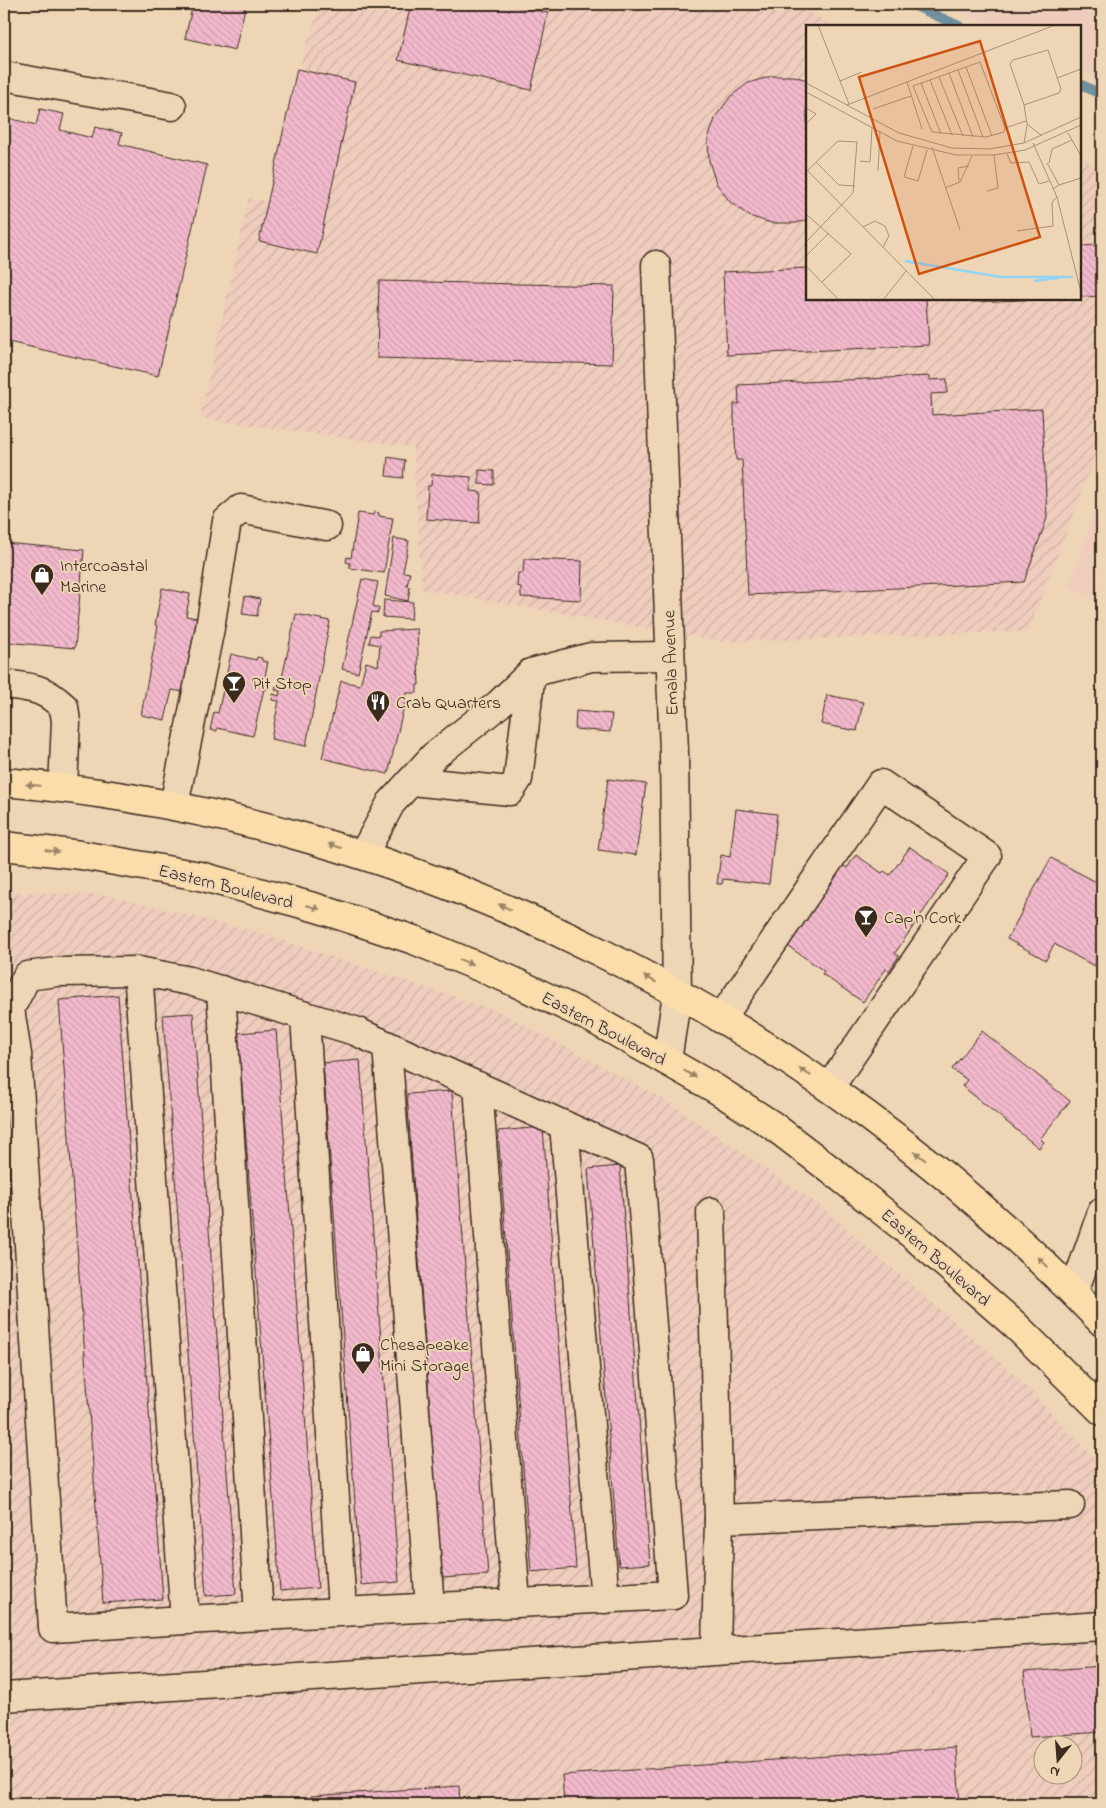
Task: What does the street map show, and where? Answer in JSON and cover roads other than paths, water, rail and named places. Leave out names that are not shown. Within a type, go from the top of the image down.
[{"type":"main road","points":[[4,782],[63,787],[174,805],[294,834],[422,874],[496,903],[580,941],[721,1019],[860,1109],[948,1178],[1022,1242],[1102,1322]]},
{"type":"main road","name":"Eastern Boulevard","points":[[4,846],[81,855],[200,876],[318,908],[414,940],[506,978],[593,1019],[716,1089],[772,1125],[844,1179],[915,1237],[1015,1325],[1102,1411]]},
{"type":"street","points":[[4,76],[172,106]]},
{"type":"street","name":"Emala Avenue","points":[[656,265],[674,753],[678,994],[667,1060]]},
{"type":"street","points":[[174,805],[210,628],[227,521],[241,509],[327,526]]},
{"type":"street","points":[[363,855],[391,803],[434,756],[499,704],[531,673],[591,657],[670,656]]},
{"type":"street","points":[[411,781],[510,791],[518,779],[531,673]]},
{"type":"street","points":[[4,684],[35,688],[50,694],[64,707],[66,722],[63,787]]},
{"type":"street","points":[[721,1019],[881,784],[987,856],[829,1088]]},
{"type":"street","points":[[138,971],[185,1620]]},
{"type":"street","points":[[138,971],[190,980],[221,990],[354,1031],[639,1159],[672,1595],[53,1628],[17,1054],[7,1009],[27,976],[57,972],[138,971]]},
{"type":"street","points":[[221,990],[259,1616]]},
{"type":"street","points":[[305,1016],[342,1612]]},
{"type":"street","points":[[387,1046],[430,1608]]},
{"type":"street","points":[[478,1086],[516,1603]]},
{"type":"street","points":[[564,1125],[605,1599]]},
{"type":"street","points":[[711,1212],[718,1519],[716,1650]]},
{"type":"street","points":[[1074,1292],[1102,1212]]},
{"type":"street","points":[[718,1519],[1070,1505]]},
{"type":"street","points":[[4,1697],[1102,1626]]},
{"type":"waterway","points":[[911,4],[957,25]]},
{"type":"waterway","points":[[1081,84],[1102,95]]},
{"type":"place","name":"Intercoastal Marine","points":[[42,596]]},
{"type":"place","name":"Pit Stop","points":[[234,704]]},
{"type":"place","name":"Crab Quarters","points":[[378,723]]},
{"type":"place","name":"Cap'n Cork","points":[[866,938]]},
{"type":"place","name":"Chesapeake Mini Storage","points":[[363,1375]]}]
